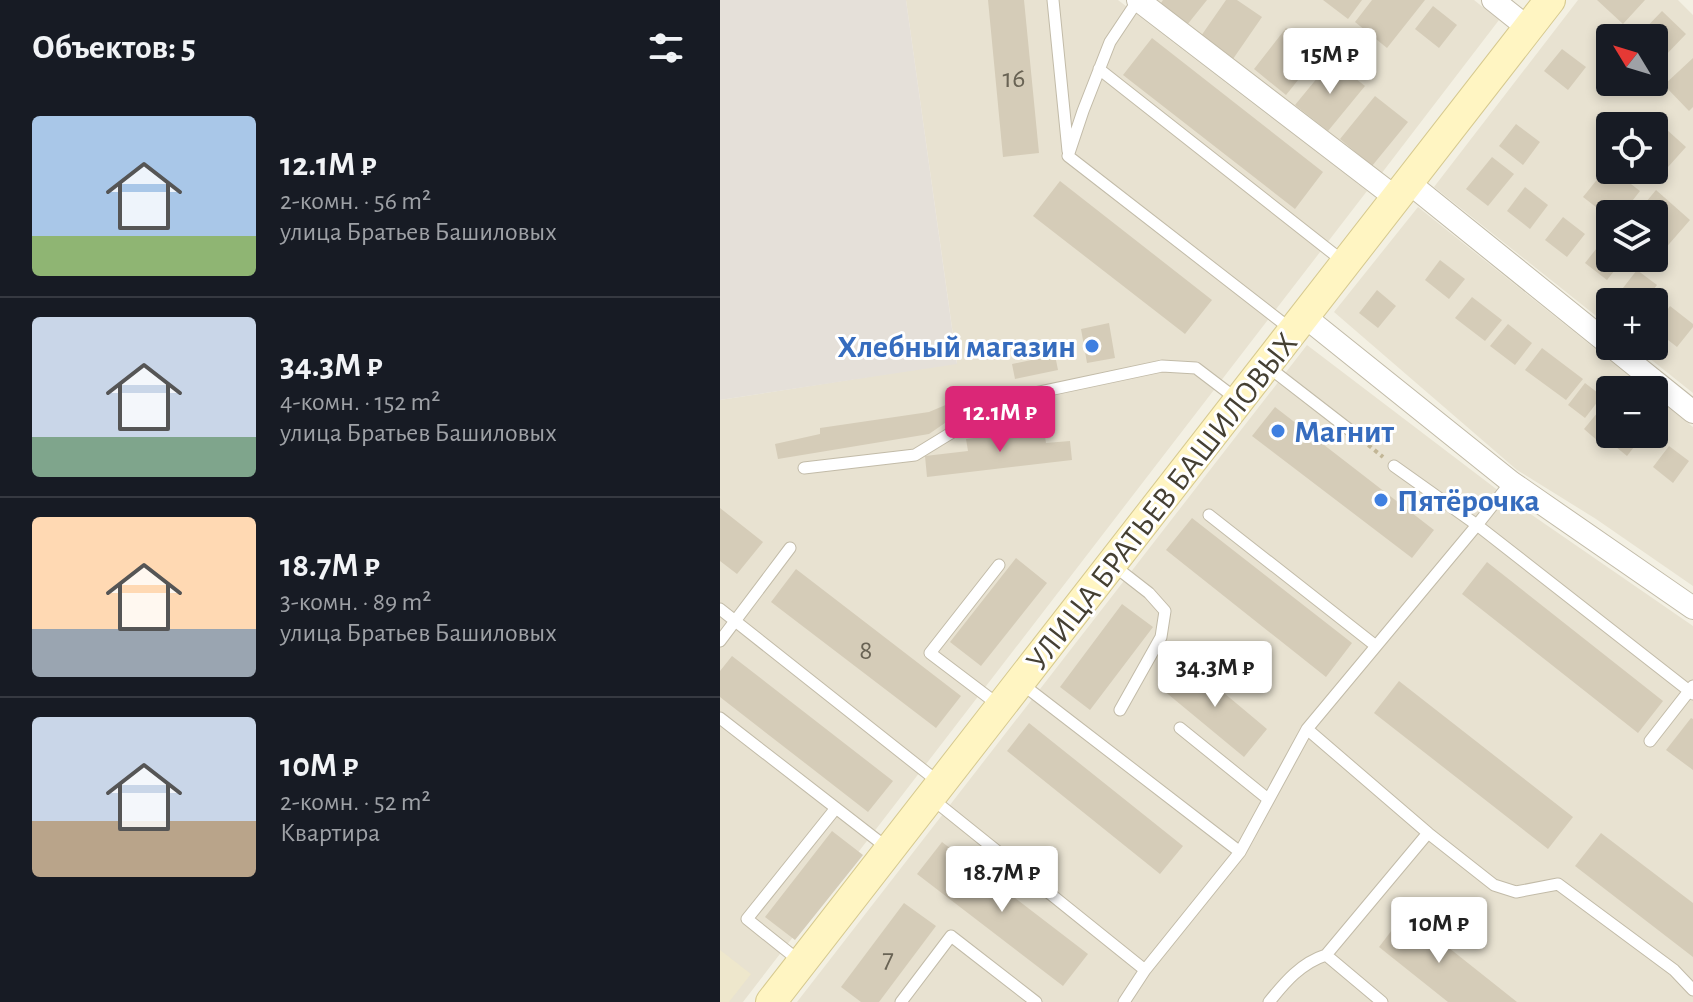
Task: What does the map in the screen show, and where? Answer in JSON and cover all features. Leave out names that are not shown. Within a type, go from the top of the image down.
[{"type":"street","points":[[1138,0],[1402,190],[1596,336]]},
{"type":"street","points":[[1493,0],[1528,28]]},
{"type":"street","name":"УЛИЦА БРАТЬЕВ БАШИЛОВЫХ","points":[[771,1002],[1550,0]]},
{"type":"street","points":[[1298,324],[1511,482],[1693,608]]},
{"type":"street","points":[[1628,360],[1693,412]]},
{"type":"lane","points":[[1053,0],[1068,156],[1298,324]]},
{"type":"lane","points":[[1068,156],[1110,42],[1138,0]]},
{"type":"lane","points":[[1099,69],[1345,264]]},
{"type":"lane","points":[[1267,365],[1351,431]]},
{"type":"lane","points":[[804,468],[915,455],[1016,397],[1162,366],[1196,368],[1238,401]]},
{"type":"lane","points":[[1394,466],[1477,525],[1692,690],[1650,741]]},
{"type":"lane","points":[[1124,1002],[1145,970],[1240,852],[1307,729],[1511,482]]},
{"type":"lane","points":[[1209,515],[1376,646]]},
{"type":"lane","points":[[720,641],[790,548]]},
{"type":"lane","points":[[1112,564],[1149,593],[1165,611],[1161,637],[1120,710]]},
{"type":"lane","points":[[999,565],[930,653],[1001,707]]},
{"type":"lane","points":[[720,609],[1145,970]]},
{"type":"lane","points":[[1020,683],[1240,852]]},
{"type":"lane","points":[[720,718],[890,850]]},
{"type":"lane","points":[[1180,728],[1268,799]]},
{"type":"lane","points":[[1307,729],[1494,885],[1516,892],[1558,884],[1674,970],[1693,990]]},
{"type":"lane","points":[[802,963],[747,919],[836,808]]},
{"type":"lane","points":[[1269,1002],[1309,960],[1326,955],[1428,833]]},
{"type":"lane","points":[[901,1002],[951,936],[1036,1002]]},
{"type":"lane","points":[[1326,955],[1382,1002]]},
{"type":"path","points":[[1351,431],[1394,466]]},
{"type":"shaded area","points":[[720,0],[906,0],[957,364],[720,400]]},
{"type":"shaded area","points":[[906,0],[1118,0],[1367,191],[743,1002],[720,1002],[720,400],[957,363]]},
{"type":"shaded area","points":[[1143,0],[1474,0],[1499,20],[1378,178]]},
{"type":"shaded area","points":[[1578,0],[1678,0],[1693,15],[1693,393],[1652,360],[1668,360],[1668,288],[1596,288],[1596,316],[1434,187]]},
{"type":"shaded area","points":[[1418,207],[1596,349],[1596,360],[1609,360],[1629,376],[1596,376],[1596,448],[1668,448],[1668,407],[1693,427],[1693,586],[1596,519],[1517,470],[1334,312]]},
{"type":"shaded area","points":[[1307,345],[1516,504],[1693,626],[1693,1002],[797,1002]]},
{"type":"shaded area","points":[[720,950],[751,974],[729,1002],[720,1002]]},
{"type":"building","points":[[988,0],[1024,0],[1039,153],[1003,157]]},
{"type":"building","points":[[1163,0],[1207,0],[1187,25],[1161,3]]},
{"type":"building","points":[[1226,0],[1237,0],[1262,17],[1233,59],[1201,36]]},
{"type":"building","points":[[1323,0],[1362,0],[1348,19]]},
{"type":"building","points":[[1372,0],[1425,0],[1387,48],[1355,22]]},
{"type":"building","points":[[1597,0],[1645,0],[1623,24]]},
{"type":"building","points":[[1433,6],[1457,25],[1439,48],[1415,29]]},
{"type":"building","points":[[1662,11],[1686,34],[1668,53],[1668,24],[1650,24]]},
{"type":"building","points":[[1286,28],[1319,54],[1286,95],[1254,69]]},
{"type":"building","points":[[1152,38],[1323,172],[1295,209],[1123,75]]},
{"type":"building","points":[[1562,49],[1586,67],[1568,90],[1544,71]]},
{"type":"building","points":[[1693,58],[1693,107],[1689,111],[1668,89],[1668,81]]},
{"type":"building","points":[[1332,60],[1365,86],[1328,131],[1295,105]]},
{"type":"building","points":[[1375,96],[1408,122],[1372,166],[1340,139]]},
{"type":"building","points":[[1516,124],[1540,142],[1523,165],[1499,146]]},
{"type":"building","points":[[1668,131],[1686,147],[1668,167]]},
{"type":"building","points":[[1492,157],[1514,174],[1488,206],[1466,189]]},
{"type":"building","points":[[1060,181],[1212,300],[1185,334],[1033,216]]},
{"type":"building","points":[[1596,181],[1596,184],[1631,184],[1640,191],[1633,200],[1596,200],[1596,207],[1583,197]]},
{"type":"building","points":[[1525,187],[1548,205],[1530,229],[1507,211]]},
{"type":"building","points":[[1656,190],[1667,200],[1648,200]]},
{"type":"building","points":[[1668,201],[1690,220],[1668,245]]},
{"type":"building","points":[[1563,217],[1585,234],[1567,257],[1545,240]]},
{"type":"building","points":[[1596,249],[1596,272],[1585,263]]},
{"type":"building","points":[[1440,260],[1465,279],[1449,299],[1425,280]]},
{"type":"building","points":[[1597,272],[1613,272],[1607,280]]},
{"type":"building","points":[[1635,272],[1657,285],[1655,288],[1623,288]]},
{"type":"building","points":[[1377,290],[1396,306],[1378,328],[1359,313]]},
{"type":"building","points":[[1472,297],[1502,320],[1485,341],[1455,318]]},
{"type":"building","points":[[1670,306],[1693,324],[1677,347],[1668,340]]},
{"type":"building","points":[[1109,323],[1115,358],[1087,363],[1081,329]]},
{"type":"building","points":[[1508,324],[1532,343],[1515,365],[1490,346]]},
{"type":"building","points":[[1542,348],[1583,379],[1566,400],[1525,370]]},
{"type":"building","points":[[1055,355],[1058,370],[1015,379],[1012,364]]},
{"type":"building","points":[[1585,383],[1596,391],[1596,404],[1585,418],[1568,405]]},
{"type":"building","points":[[955,401],[958,414],[929,434],[778,459],[775,444],[820,434],[820,428],[929,412]]},
{"type":"building","points":[[1275,407],[1434,530],[1412,558],[1252,436]]},
{"type":"building","points":[[1596,414],[1596,439],[1584,429]]},
{"type":"building","points":[[1044,430],[1046,443],[1070,441],[1072,460],[927,477],[925,456],[968,451],[966,439]]},
{"type":"building","points":[[1668,447],[1689,461],[1673,483],[1653,467]]},
{"type":"building","points":[[1617,448],[1633,448],[1627,456]]},
{"type":"building","points":[[720,508],[763,542],[737,574],[720,561]]},
{"type":"building","points":[[1192,518],[1352,643],[1326,677],[1166,550]]},
{"type":"building","points":[[1016,558],[1047,583],[981,666],[950,642]]},
{"type":"building","points":[[1487,562],[1663,701],[1638,733],[1462,594]]},
{"type":"building","points":[[796,569],[961,696],[936,728],[771,602]]},
{"type":"building","points":[[1122,604],[1153,627],[1090,710],[1060,687]]},
{"type":"building","points":[[732,656],[893,781],[868,812],[720,697],[720,671]]},
{"type":"building","points":[[1187,662],[1267,729],[1244,757],[1163,690]]},
{"type":"building","points":[[1399,681],[1573,817],[1548,849],[1374,713]]},
{"type":"building","points":[[1693,719],[1693,770],[1666,750]]},
{"type":"building","points":[[1029,723],[1183,846],[1160,874],[1007,751]]},
{"type":"building","points":[[832,831],[863,855],[795,940],[765,917]]},
{"type":"building","points":[[1601,833],[1693,903],[1693,957],[1575,866]]},
{"type":"building","points":[[942,842],[1088,954],[1063,986],[917,874]]},
{"type":"building","points":[[904,903],[936,926],[879,1002],[861,1002],[841,987]]},
{"type":"building","points":[[1405,913],[1517,1002],[1448,1002],[1379,947]]},
{"type":"place","name":"Хлебный магазин","points":[[1092,346]]},
{"type":"place","name":"Магнит","points":[[1278,431]]},
{"type":"place","name":"Пятёрочка","points":[[1381,500]]}]
